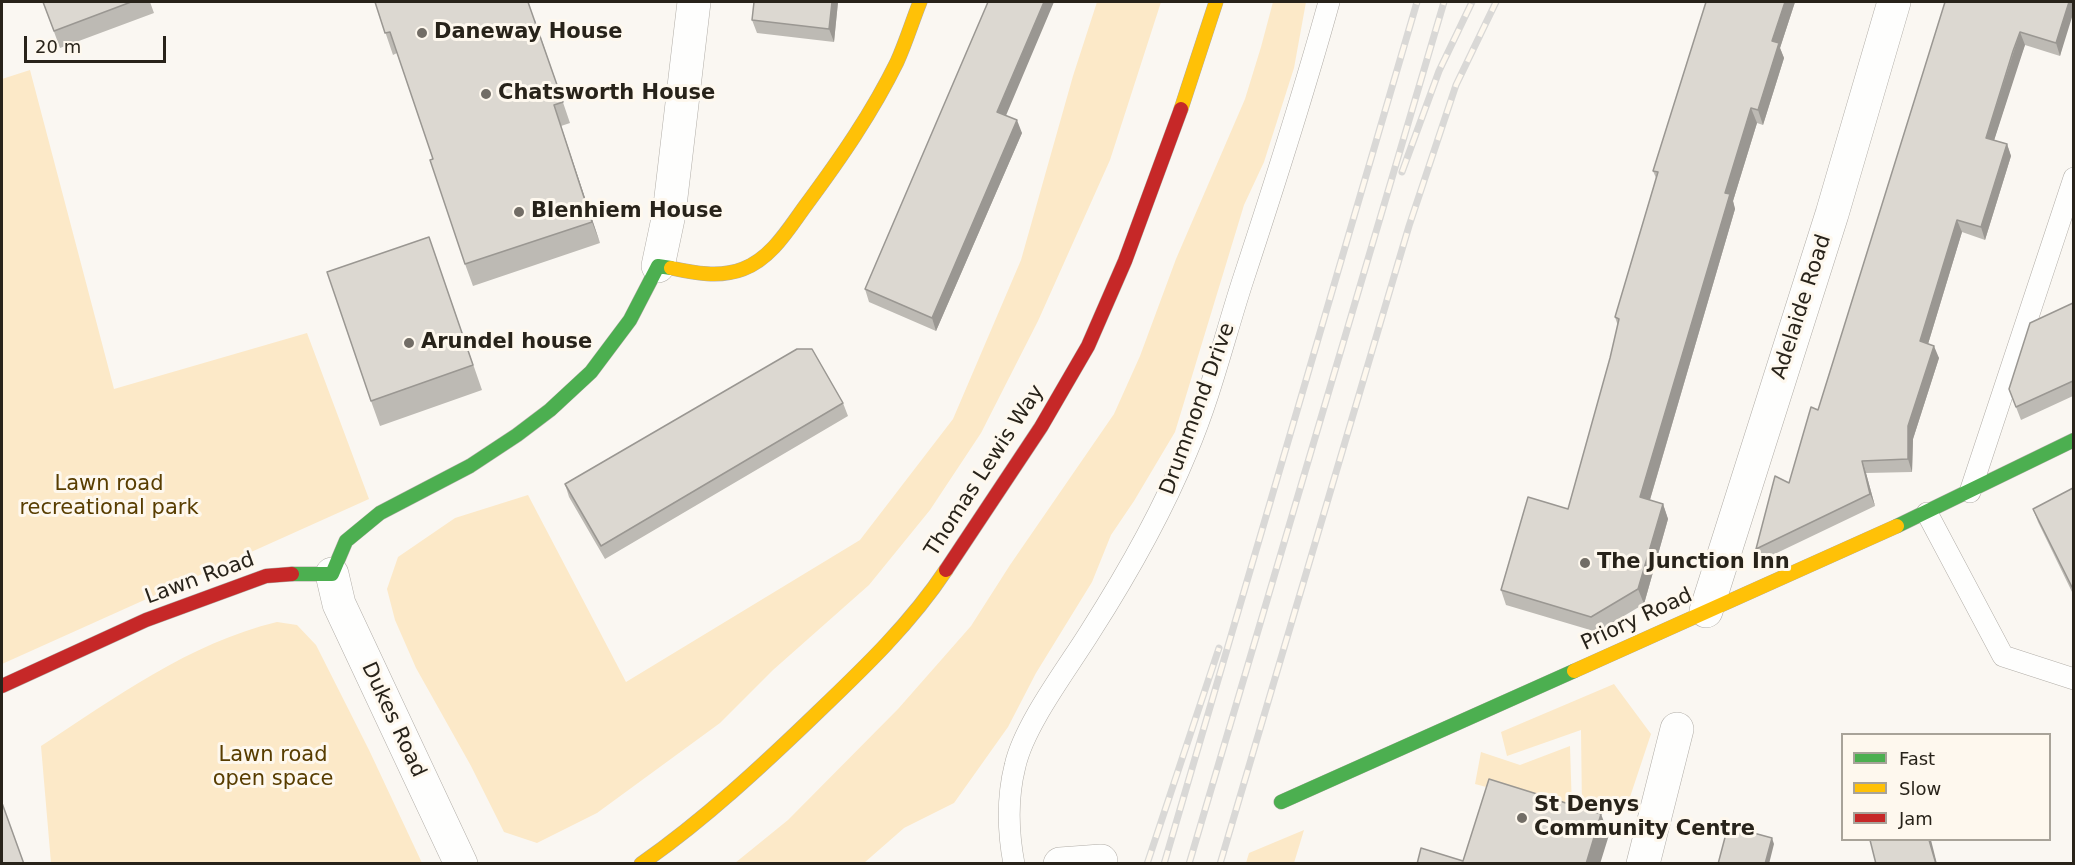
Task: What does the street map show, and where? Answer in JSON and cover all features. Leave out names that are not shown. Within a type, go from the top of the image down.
[{"type":"street","points":[[332,574],[346,541],[380,513],[470,466],[550,410],[591,372],[630,320],[658,266],[669,214],[690,2]]},
{"type":"street","points":[[658,266],[691,272],[724,274],[745,269],[765,256],[793,223],[849,147],[897,61],[920,2]]},
{"type":"street","name":"Thomas Lewis Way","points":[[641,864],[782,747],[865,667],[933,590],[987,511],[1041,428],[1088,346],[1125,261],[1171,140],[1216,2]]},
{"type":"street","name":"Adelaide Road","points":[[1706,611],[1832,214],[1894,2]]},
{"type":"street","name":"Priory Road","points":[[1281,802],[1927,513],[2073,440]]},
{"type":"street","name":"Lawn Road","points":[[2,686],[146,620],[266,576],[301,573],[332,574]]},
{"type":"street","name":"Dukes Road","points":[[332,574],[339,604],[461,864]]},
{"type":"street","points":[[1643,864],[1677,729]]},
{"type":"street","points":[[1060,864],[1101,861]]},
{"type":"lane","name":"Drummond Drive","points":[[1014,864],[1009,815],[1015,765],[1024,741],[1044,705],[1122,583],[1149,534],[1188,450],[1286,149],[1329,2]]},
{"type":"lane","points":[[1970,492],[2073,178]]},
{"type":"lane","points":[[1927,513],[2003,656],[2073,679]]},
{"type":"green space","points":[[1097,2],[1161,2],[1110,160],[1038,321],[981,433],[930,510],[869,585],[773,670],[720,723],[597,813],[537,843],[504,832],[471,766],[416,668],[395,620],[387,589],[398,557],[455,518],[528,495],[626,682],[860,540],[953,419],[1021,260],[1073,76]]},
{"type":"green space","points":[[1273,2],[1306,2],[1294,68],[1264,162],[1244,205],[1175,432],[1111,535],[1092,582],[1036,673],[1008,727],[954,803],[904,828],[864,863],[735,863],[788,820],[898,709],[971,626],[1114,414],[1140,356],[1176,259],[1245,99]]},
{"type":"green space","name":"Lawn road recreational park","points":[[30,70],[114,389],[307,333],[369,499],[2,664],[2,79]]},
{"type":"green space","name":"Lawn road open space","points":[[277,622],[297,625],[316,645],[422,863],[51,863],[41,746],[125,691],[183,658],[213,643]]},
{"type":"green space","points":[[1614,684],[1651,734],[1627,806],[1582,809],[1581,730],[1507,756],[1501,732]]},
{"type":"green space","points":[[1570,746],[1572,810],[1475,784],[1481,752],[1520,765]]},
{"type":"green space","points":[[1304,830],[1294,863],[1246,863],[1249,853]]},
{"type":"building","points":[[43,2],[131,2],[54,31]]},
{"type":"building","points":[[375,2],[528,2],[563,102],[554,105],[592,222],[465,264],[430,160],[433,159],[390,32],[385,33]]},
{"type":"building","points":[[754,2],[832,2],[829,29],[752,20]]},
{"type":"building","points":[[988,2],[1044,2],[997,112],[1017,120],[932,318],[865,289]]},
{"type":"building","points":[[1706,2],[1785,2],[1772,41],[1779,43],[1758,110],[1751,108],[1725,193],[1730,194],[1640,497],[1663,504],[1638,589],[1591,617],[1501,590],[1528,497],[1568,509],[1610,358],[1619,319],[1615,317],[1658,172],[1653,171]]},
{"type":"building","points":[[1945,2],[2069,2],[2056,43],[2020,32],[2013,51],[1986,138],[2007,144],[1981,227],[1957,220],[1920,341],[1934,346],[1908,426],[1908,459],[1862,461],[1870,494],[1756,549],[1775,476],[1789,483],[1811,407],[1818,410]]},
{"type":"building","name":"Arundel house","points":[[429,237],[473,365],[371,401],[327,272]]},
{"type":"building","points":[[2073,303],[2073,381],[2016,407],[2009,389],[2030,323]]},
{"type":"building","points":[[797,349],[812,349],[843,403],[601,546],[565,484]]},
{"type":"building","points":[[2073,488],[2073,586],[2072,587],[2033,509]]},
{"type":"building","name":"St Denys Community Centre","points":[[1489,779],[1601,814],[1586,864],[1417,864],[1421,848],[1463,861]]},
{"type":"building","points":[[2,803],[24,864],[2,864]]},
{"type":"building","points":[[1728,826],[1772,838],[1765,864],[1718,864]]},
{"type":"building","points":[[1870,841],[1929,841],[1936,864],[1876,864]]},
{"type":"railway","points":[[1164,864],[1417,2]]},
{"type":"railway","points":[[1189,864],[1444,2]]},
{"type":"railway","points":[[1402,172],[1439,71],[1472,2]]},
{"type":"railway","points":[[1220,864],[1409,226],[1456,85],[1496,2]]},
{"type":"railway","points":[[1147,864],[1219,648]]},
{"type":"traffic: fast","points":[[292,574],[332,574],[346,541],[380,513],[470,466],[550,410],[591,372],[630,320],[658,266],[671,268]]},
{"type":"traffic: fast","points":[[1897,526],[2074,440]]},
{"type":"traffic: fast","points":[[1281,802],[1574,671]]},
{"type":"traffic: slow","points":[[671,268],[707,274],[734,272],[753,264],[771,250],[819,188],[866,118],[897,62],[920,2]]},
{"type":"traffic: slow","points":[[1181,109],[1216,2]]},
{"type":"traffic: slow","points":[[1574,671],[1897,526]]},
{"type":"traffic: slow","points":[[641,864],[732,792],[776,752],[902,627],[946,570]]},
{"type":"traffic: jam","points":[[946,570],[1041,427],[1088,346],[1125,261],[1181,109]]},
{"type":"traffic: jam","points":[[2,686],[146,620],[266,576],[292,574]]},
{"type":"place","name":"Daneway House","points":[[422,33]]},
{"type":"place","name":"Chatsworth House","points":[[486,94]]},
{"type":"place","name":"Blenhiem House","points":[[519,212]]},
{"type":"place","name":"Arundel house","points":[[409,343]]},
{"type":"place","name":"The Junction Inn","points":[[1585,563]]},
{"type":"place","name":"St Denys Community Centre","points":[[1522,818]]}]
